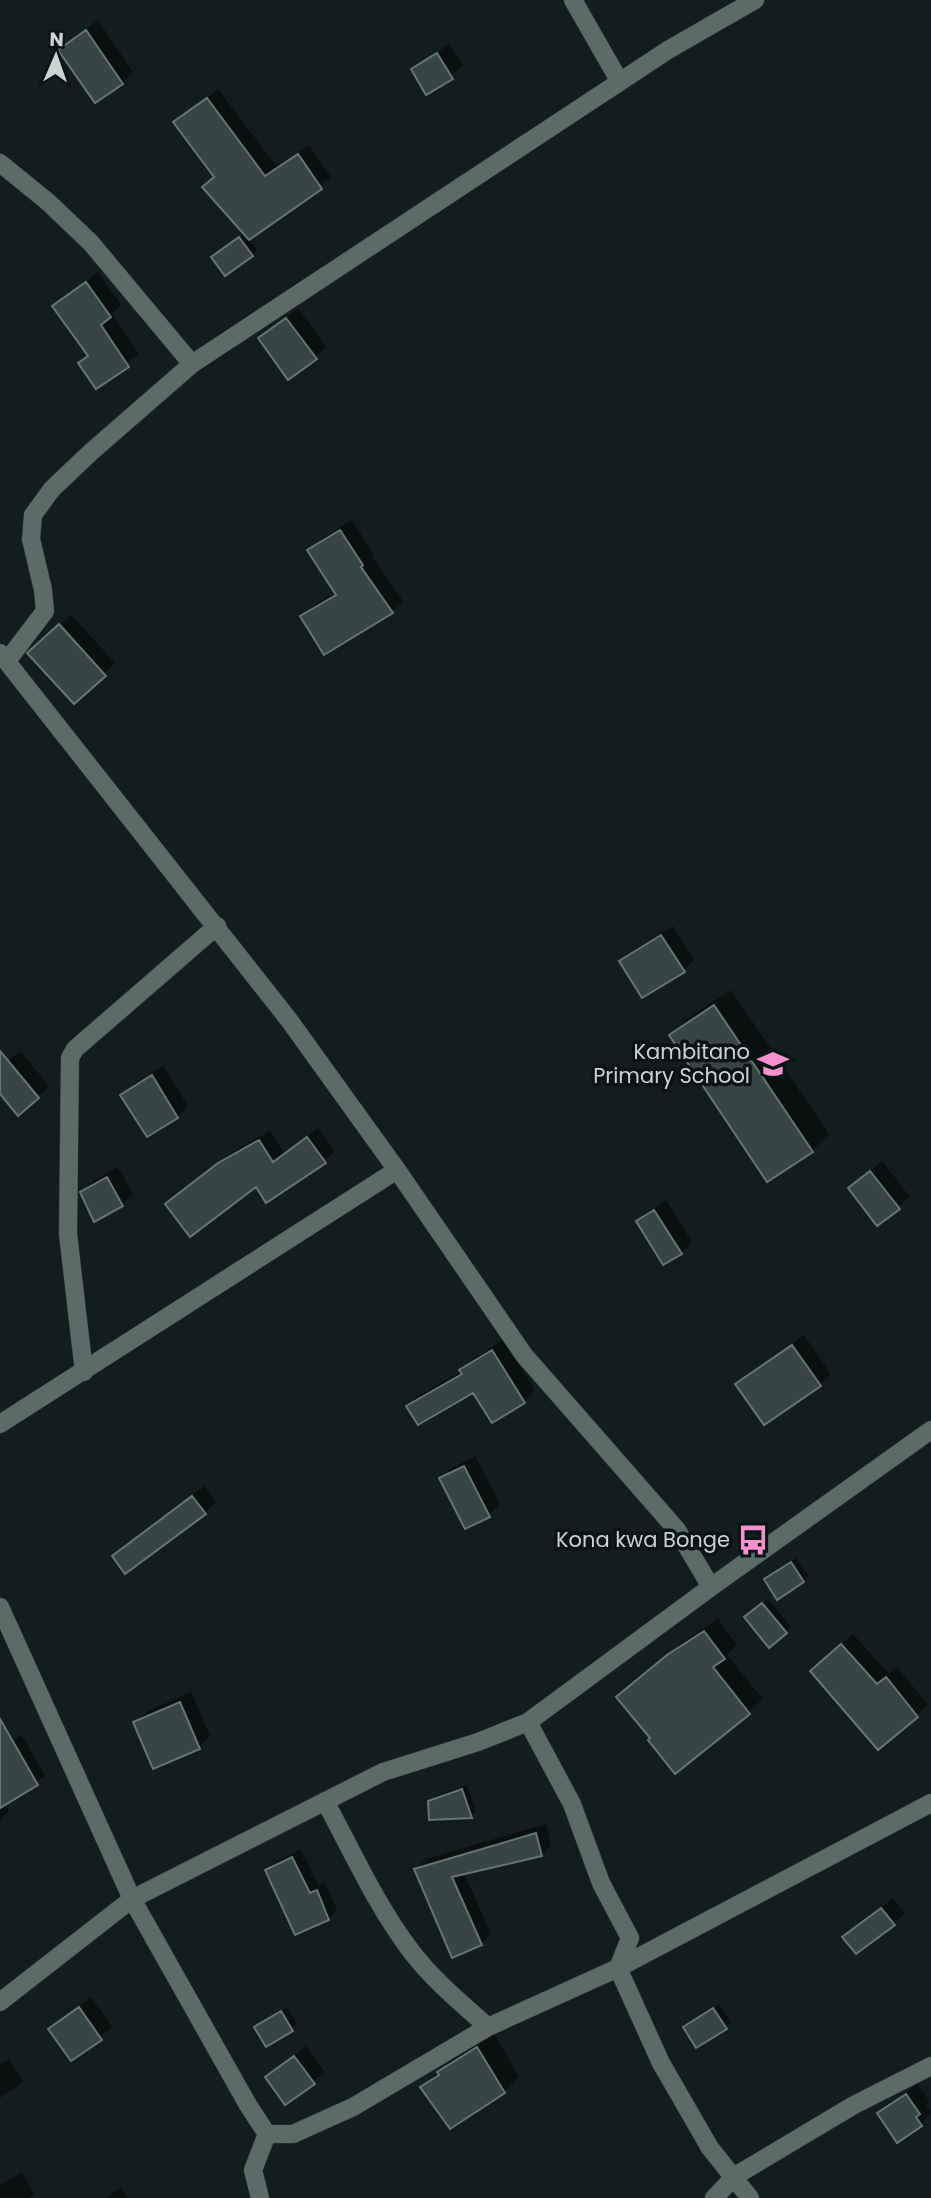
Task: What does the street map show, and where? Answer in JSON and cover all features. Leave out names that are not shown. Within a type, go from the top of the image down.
[{"type":"street","points":[[573,0],[620,82]]},
{"type":"street","points":[[711,1587],[677,1530],[524,1355],[397,1170],[217,926],[4,657],[45,611],[31,539],[33,515],[52,489],[91,452],[192,364],[620,82],[754,0]]},
{"type":"street","points":[[0,163],[48,202],[91,243],[192,364]]},
{"type":"street","points":[[84,1372],[68,1234],[70,1058],[75,1049],[217,926]]},
{"type":"street","points":[[0,1424],[397,1170]]},
{"type":"street","points":[[0,2002],[132,1899],[383,1772],[478,1742],[528,1722],[931,1430]]},
{"type":"street","points":[[0,1607],[132,1899],[267,2134]]},
{"type":"street","points":[[528,1722],[572,1804],[601,1883],[630,1938],[618,1968],[661,2063],[710,2148],[750,2198]]},
{"type":"street","points":[[325,1801],[387,1917],[412,1954],[446,1991],[488,2027]]},
{"type":"street","points":[[267,2134],[293,2134],[327,2119],[488,2027],[618,1968],[931,1803]]},
{"type":"street","points":[[714,2198],[735,2176],[853,2105],[931,2066]]},
{"type":"street","points":[[260,2198],[253,2170],[267,2134]]},
{"type":"building","points":[[86,30],[123,84],[95,103],[58,50]]},
{"type":"building","points":[[437,53],[453,79],[426,95],[411,69]]},
{"type":"building","points":[[207,98],[265,176],[298,154],[322,189],[249,240],[202,187],[214,177],[173,122]]},
{"type":"building","points":[[239,237],[253,256],[225,276],[211,257]]},
{"type":"building","points":[[86,282],[111,317],[101,325],[129,367],[96,389],[78,363],[88,356],[52,306]]},
{"type":"building","points":[[286,318],[317,359],[288,380],[258,338]]},
{"type":"building","points":[[340,530],[363,565],[361,567],[393,613],[324,655],[300,616],[336,595],[307,550]]},
{"type":"building","points":[[59,624],[106,676],[74,704],[27,653]]},
{"type":"building","points":[[661,935],[685,972],[642,998],[619,961]]},
{"type":"building","points":[[714,1005],[813,1152],[767,1182],[669,1035]]},
{"type":"building","points":[[0,1051],[39,1098],[18,1116],[0,1094]]},
{"type":"building","points":[[152,1075],[178,1118],[147,1137],[120,1095]]},
{"type":"building","points":[[307,1137],[326,1163],[266,1203],[256,1187],[190,1237],[165,1204],[218,1163],[259,1140],[273,1162]]},
{"type":"building","points":[[870,1171],[900,1209],[877,1226],[848,1188]]},
{"type":"building","points":[[107,1177],[123,1206],[94,1222],[80,1192]]},
{"type":"building","points":[[654,1210],[682,1254],[663,1265],[636,1221]]},
{"type":"building","points":[[792,1345],[821,1386],[764,1425],[735,1384]]},
{"type":"building","points":[[492,1350],[525,1403],[492,1423],[473,1393],[418,1425],[406,1406],[462,1374],[459,1370]]},
{"type":"building","points":[[464,1466],[490,1517],[465,1529],[439,1478]]},
{"type":"building","points":[[192,1496],[206,1514],[125,1574],[112,1556]]},
{"type":"building","points":[[791,1562],[804,1582],[777,1600],[764,1579]]},
{"type":"building","points":[[762,1603],[787,1633],[769,1648],[744,1617]]},
{"type":"building","points":[[704,1631],[725,1659],[713,1667],[750,1714],[675,1774],[616,1697],[667,1655]]},
{"type":"building","points":[[841,1644],[877,1684],[886,1677],[918,1717],[878,1750],[810,1671]]},
{"type":"building","points":[[180,1702],[200,1749],[153,1769],[133,1722]]},
{"type":"building","points":[[0,1719],[38,1785],[0,1808]]},
{"type":"building","points":[[462,1789],[472,1818],[429,1820],[428,1801]]},
{"type":"building","points":[[536,1833],[542,1856],[452,1877],[482,1945],[452,1958],[414,1869]]},
{"type":"building","points":[[292,1857],[310,1893],[317,1890],[329,1920],[295,1935],[265,1870]]},
{"type":"building","points":[[881,1908],[895,1925],[856,1954],[842,1937]]},
{"type":"building","points":[[79,2007],[102,2040],[71,2061],[48,2029]]},
{"type":"building","points":[[713,2008],[727,2029],[696,2048],[683,2027]]},
{"type":"building","points":[[281,2011],[293,2031],[266,2047],[254,2027]]},
{"type":"building","points":[[477,2047],[505,2093],[450,2129],[420,2087],[439,2075],[437,2072]]},
{"type":"building","points":[[294,2056],[315,2084],[285,2105],[265,2077]]},
{"type":"building","points":[[906,2094],[920,2114],[916,2117],[922,2126],[897,2143],[877,2113]]},
{"type":"place","name":"Kambitano Primary School","points":[[773,1064]]},
{"type":"place","name":"Kona kwa Bonge","points":[[753,1540]]}]
